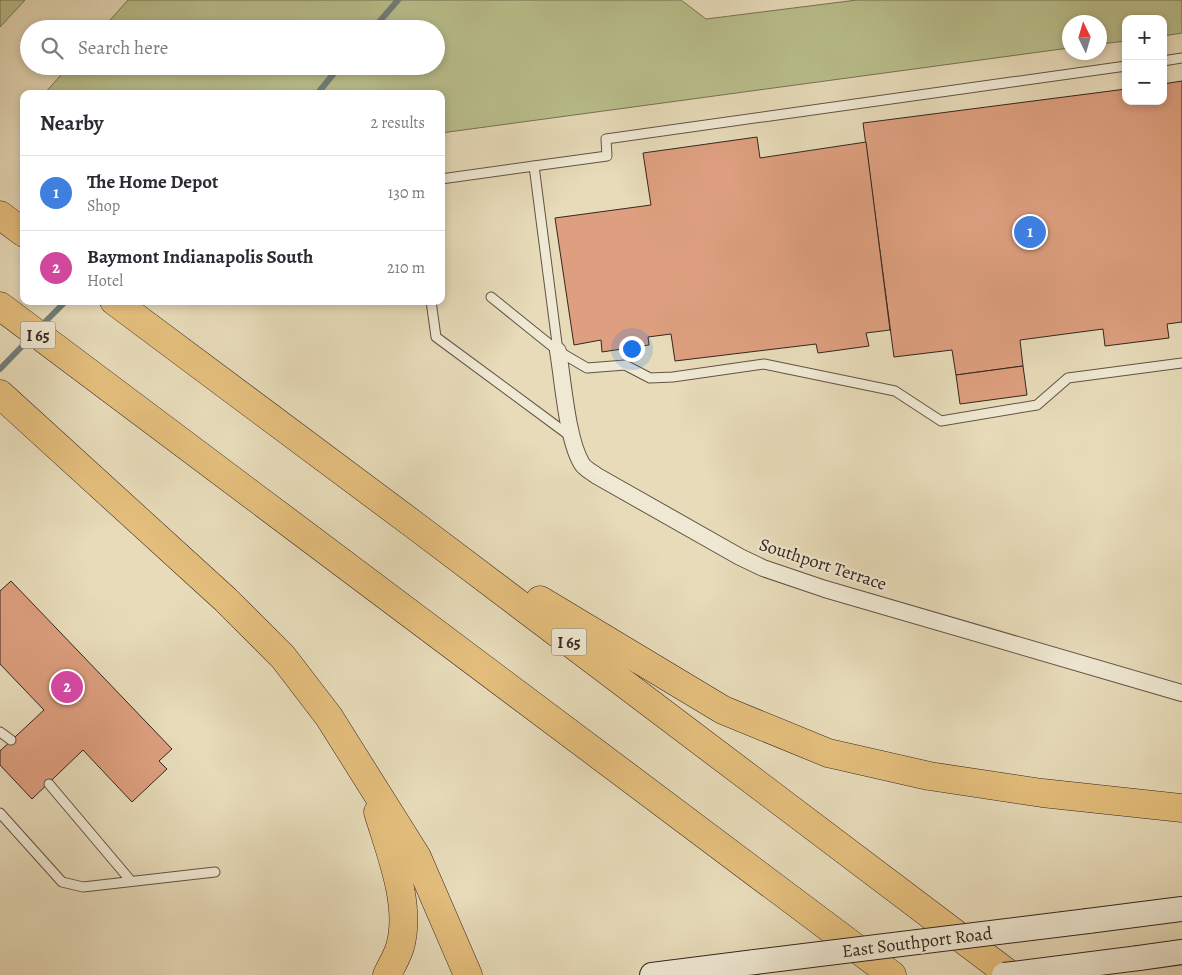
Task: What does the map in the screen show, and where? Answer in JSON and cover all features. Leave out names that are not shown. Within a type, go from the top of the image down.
[{"type":"highway","points":[[0,215],[20,230]]},
{"type":"highway","name":"I 65","points":[[0,306],[892,975]]},
{"type":"highway","name":"I 65","points":[[121,306],[1010,975]]},
{"type":"highway","points":[[0,394],[127,508],[258,631],[283,657],[329,717],[417,857],[468,975]]},
{"type":"highway","points":[[417,527],[723,710],[828,754],[938,778],[1042,793],[1182,808]]},
{"type":"highway","points":[[369,782],[398,882],[403,921],[400,947],[387,975]]},
{"type":"main road","name":"East Southport Road","points":[[652,975],[1182,909]]},
{"type":"main road","points":[[1004,975],[1182,952]]},
{"type":"street","name":"Southport Terrace","points":[[558,351],[574,448],[583,465],[597,476],[740,557],[763,568],[825,589],[1182,693]]},
{"type":"lane","points":[[1167,60],[1182,58]]},
{"type":"lane","points":[[445,178],[607,156],[606,139],[1122,67]]},
{"type":"lane","points":[[534,166],[558,351]]},
{"type":"lane","points":[[491,297],[558,351],[587,368],[625,365],[650,378],[673,377],[764,364],[895,390],[941,421],[1038,405],[1068,378],[1182,363]]},
{"type":"lane","points":[[432,305],[436,337],[572,437]]},
{"type":"lane","points":[[0,732],[11,740]]},
{"type":"lane","points":[[49,784],[131,881]]},
{"type":"lane","points":[[0,812],[62,882],[83,887],[215,872]]},
{"type":"green space","points":[[0,0],[25,0],[0,27]]},
{"type":"green space","points":[[128,0],[681,0],[706,19],[857,0],[1182,0],[1182,33],[1167,35],[1167,15],[1122,15],[1122,41],[1107,43],[1107,15],[1062,15],[1062,49],[445,132],[445,90],[48,90],[61,75],[445,75],[445,20],[110,20]]},
{"type":"building","points":[[1182,81],[1182,322],[1167,324],[1169,338],[1105,346],[1103,329],[1020,340],[1023,366],[956,375],[952,350],[894,357],[863,123],[1122,90],[1122,105],[1167,105],[1167,83]]},
{"type":"building","points":[[757,137],[760,158],[866,142],[890,330],[866,333],[869,346],[818,353],[816,344],[675,361],[671,334],[648,337],[649,345],[602,352],[601,340],[574,345],[555,218],[651,205],[643,153]]},
{"type":"building","points":[[1023,366],[1027,395],[960,404],[956,375]]},
{"type":"building","points":[[11,581],[172,749],[159,761],[167,769],[132,802],[83,750],[32,799],[0,765],[0,751],[44,710],[0,664],[0,591]]},
{"type":"waterway","points":[[381,20],[398,0]]},
{"type":"waterway","points":[[320,90],[333,75]]},
{"type":"waterway","points":[[40,327],[62,305]]},
{"type":"waterway","points":[[0,369],[32,336]]},
{"type":"place","name":"The Home Depot","points":[[1030,232]]},
{"type":"place","name":"Baymont Indianapolis South","points":[[67,687]]}]
